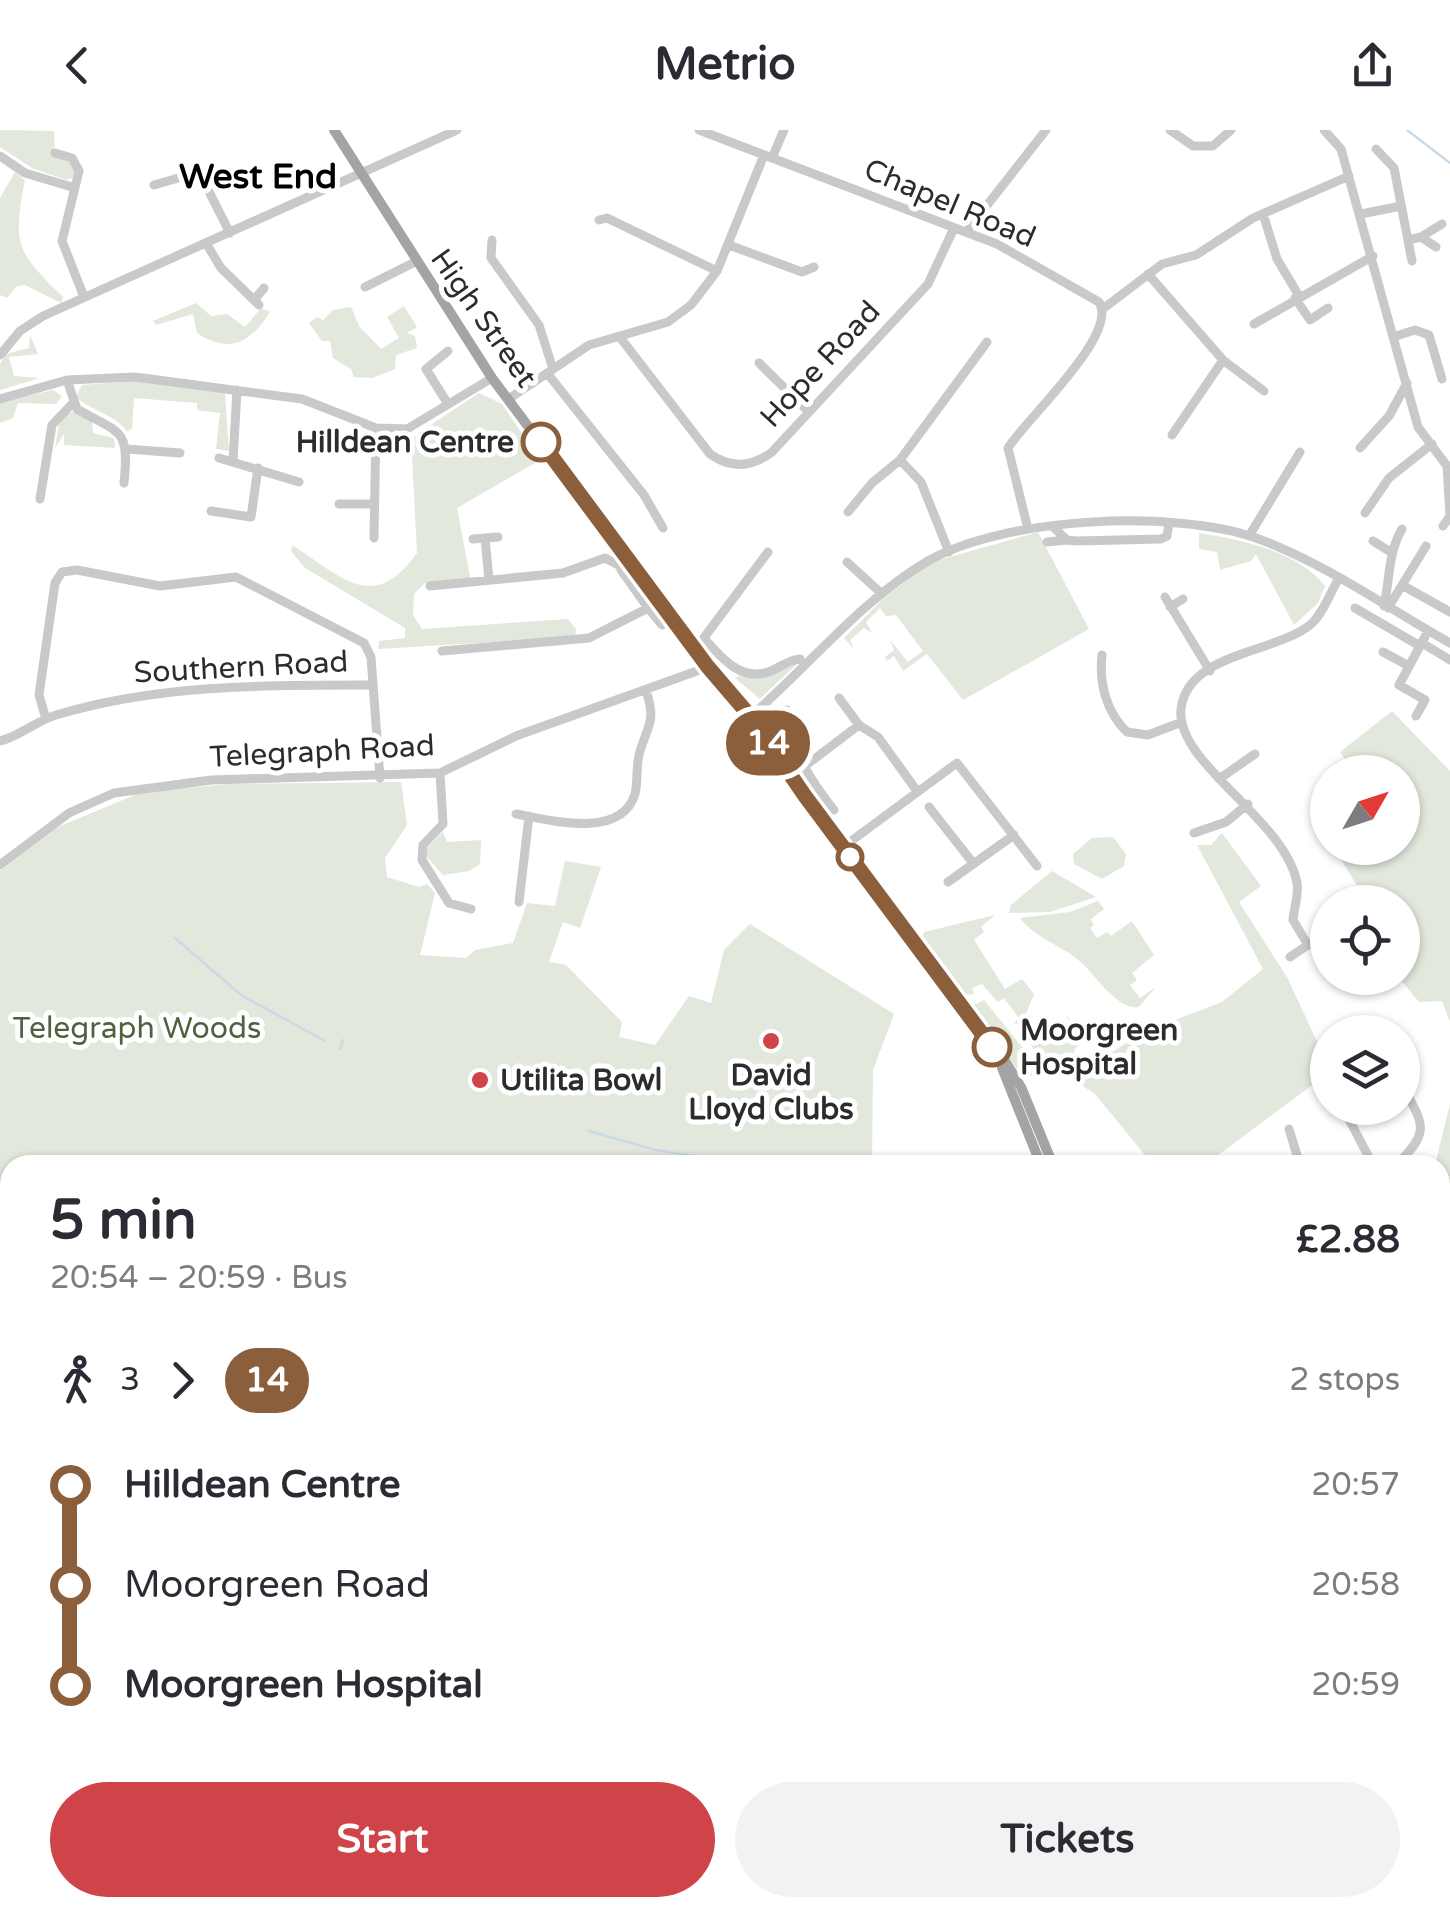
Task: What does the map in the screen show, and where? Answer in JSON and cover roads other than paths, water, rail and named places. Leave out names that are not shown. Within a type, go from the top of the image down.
[{"type":"main road","name":"High Street","points":[[334,130],[414,262],[627,567],[700,642],[708,667],[750,716],[993,1049]]},
{"type":"main road","points":[[993,1049],[1037,1155]]},
{"type":"main road","points":[[993,1049],[1021,1087],[1050,1155]]},
{"type":"street","points":[[0,355],[20,331],[84,296],[457,130]]},
{"type":"street","name":"Chapel Road","points":[[699,130],[997,244],[1092,297],[1104,308]]},
{"type":"street","points":[[510,398],[590,345],[677,316],[701,294],[717,271],[768,156],[784,130]]},
{"type":"street","points":[[966,232],[1046,130]]},
{"type":"street","points":[[1170,130],[1193,146],[1213,146],[1232,130]]},
{"type":"street","points":[[1324,130],[1341,148],[1396,336],[1418,427],[1447,466],[1450,516],[1443,526]]},
{"type":"street","points":[[1376,149],[1393,166],[1412,261]]},
{"type":"street","points":[[55,152],[78,163],[62,242],[84,296]]},
{"type":"street","points":[[0,156],[26,173],[74,188]]},
{"type":"street","points":[[1393,166],[1404,162]]},
{"type":"street","points":[[155,185],[199,172],[230,233]]},
{"type":"street","points":[[1028,529],[1008,448],[1079,360],[1103,320],[1104,308],[1162,264],[1196,255],[1264,214],[1349,176]]},
{"type":"street","points":[[1361,214],[1401,206]]},
{"type":"street","points":[[1264,214],[1277,259],[1310,320],[1328,308]]},
{"type":"street","points":[[599,220],[607,218],[717,271]]},
{"type":"street","points":[[1408,240],[1442,224]]},
{"type":"street","name":"Hope Road","points":[[619,336],[710,454],[722,461],[746,465],[767,457],[928,284],[954,228]]},
{"type":"street","points":[[1421,237],[1436,247]]},
{"type":"street","points":[[492,240],[492,258],[539,325],[550,371],[646,493],[664,528]]},
{"type":"street","points":[[206,243],[221,268],[257,302],[264,288]]},
{"type":"street","points":[[728,245],[803,277],[814,268]]},
{"type":"street","points":[[1254,324],[1373,256]]},
{"type":"street","points":[[365,287],[414,262]]},
{"type":"street","points":[[1148,274],[1223,360],[1264,390]]},
{"type":"street","points":[[1396,336],[1416,330],[1430,335],[1442,380]]},
{"type":"street","points":[[848,512],[872,483],[900,460],[987,342]]},
{"type":"street","points":[[448,351],[426,370],[448,404]]},
{"type":"street","points":[[1172,435],[1223,360]]},
{"type":"street","points":[[759,363],[808,411]]},
{"type":"street","points":[[0,399],[67,380],[135,377],[318,403],[376,428],[407,429],[492,378]]},
{"type":"street","points":[[67,380],[72,404]]},
{"type":"street","points":[[1360,448],[1389,416],[1407,382]]},
{"type":"street","points":[[233,460],[237,390]]},
{"type":"street","points":[[72,404],[112,424],[128,450],[124,483]]},
{"type":"street","points":[[40,499],[52,425],[56,416],[72,404]]},
{"type":"street","points":[[374,538],[373,504],[379,491],[376,428]]},
{"type":"street","points":[[1365,512],[1389,478],[1432,444]]},
{"type":"street","points":[[128,450],[180,453]]},
{"type":"street","points":[[1249,536],[1300,452]]},
{"type":"street","points":[[219,458],[299,482]]},
{"type":"street","points":[[900,460],[921,482],[949,552]]},
{"type":"street","points":[[211,511],[251,517],[258,468]]},
{"type":"street","points":[[339,504],[373,504]]},
{"type":"street","points":[[1047,542],[1162,538],[1169,523]]},
{"type":"street","points":[[750,716],[882,593],[930,560],[1028,529],[1052,526],[1169,523],[1225,528],[1338,580],[1450,642]]},
{"type":"street","points":[[1052,526],[1067,540]]},
{"type":"street","points":[[1386,607],[1389,551],[1402,529]]},
{"type":"street","points":[[474,539],[498,537]]},
{"type":"street","points":[[485,538],[489,580]]},
{"type":"street","points":[[1374,540],[1389,551]]},
{"type":"street","points":[[1386,607],[1426,546]]},
{"type":"street","points":[[768,552],[700,642],[751,674],[765,673],[800,659]]},
{"type":"street","points":[[430,586],[563,574],[605,558],[627,567],[648,608],[662,625]]},
{"type":"street","points":[[847,562],[882,593]]},
{"type":"street","points":[[46,719],[39,695],[55,584],[62,572],[77,570],[160,586],[224,576],[248,580],[364,643],[371,657],[380,778]]},
{"type":"street","points":[[1290,957],[1308,945],[1293,920],[1296,879],[1280,845],[1248,804],[1218,779],[1182,722],[1186,693],[1210,670],[1309,626],[1338,580]]},
{"type":"street","points":[[1402,585],[1450,612]]},
{"type":"street","points":[[1183,599],[1168,602],[1210,670]]},
{"type":"street","points":[[442,651],[589,638],[648,608]]},
{"type":"street","points":[[1355,608],[1450,660]]},
{"type":"street","points":[[1416,716],[1425,700],[1399,685],[1428,630]]},
{"type":"street","points":[[1383,652],[1409,666]]},
{"type":"street","points":[[1102,656],[1102,684],[1109,706],[1127,732],[1148,736],[1182,722]]},
{"type":"street","name":"Telegraph Road","points":[[0,866],[68,814],[114,793],[211,780],[380,778],[440,773],[516,736],[708,667]]},
{"type":"street","name":"Southern Road","points":[[0,741],[46,719],[164,692],[373,685]]},
{"type":"street","points":[[516,814],[592,825],[618,814],[634,797],[640,751],[654,725],[646,690]]},
{"type":"street","points":[[839,698],[859,725],[878,737],[917,790]]},
{"type":"street","points":[[787,710],[785,720],[805,766],[834,810]]},
{"type":"street","points":[[805,766],[859,725]]},
{"type":"street","points":[[1218,779],[1255,754]]},
{"type":"street","points":[[842,847],[957,764],[1038,866]]},
{"type":"street","points":[[440,773],[444,824],[423,845],[422,860],[448,903],[471,908]]},
{"type":"street","points":[[1194,834],[1226,822],[1248,804]]},
{"type":"street","points":[[930,806],[973,864]]},
{"type":"street","points":[[519,902],[530,816]]},
{"type":"street","points":[[948,882],[1014,834]]},
{"type":"street","points":[[1352,1125],[1368,1155]]},
{"type":"street","points":[[1406,1155],[1420,1142],[1420,1125]]},
{"type":"street","points":[[1290,1129],[1297,1155]]},
{"type":"waterway","points":[[1407,130],[1450,163]]},
{"type":"waterway","points":[[175,938],[241,995],[325,1041]]},
{"type":"waterway","points":[[340,1049],[343,1040]]},
{"type":"waterway","points":[[589,1131],[687,1155]]},
{"type":"place","name":"Hilldean Centre","points":[[541,442]]},
{"type":"place","name":"David Lloyd Clubs","points":[[771,1041]]},
{"type":"place","name":"Moorgreen Hospital","points":[[992,1047]]},
{"type":"place","name":"Utilita Bowl","points":[[480,1080]]},
{"type":"district","name":"West End","points":[[258,176]]},
{"type":"park label","name":"Telegraph Woods","points":[[137,1028]]}]
